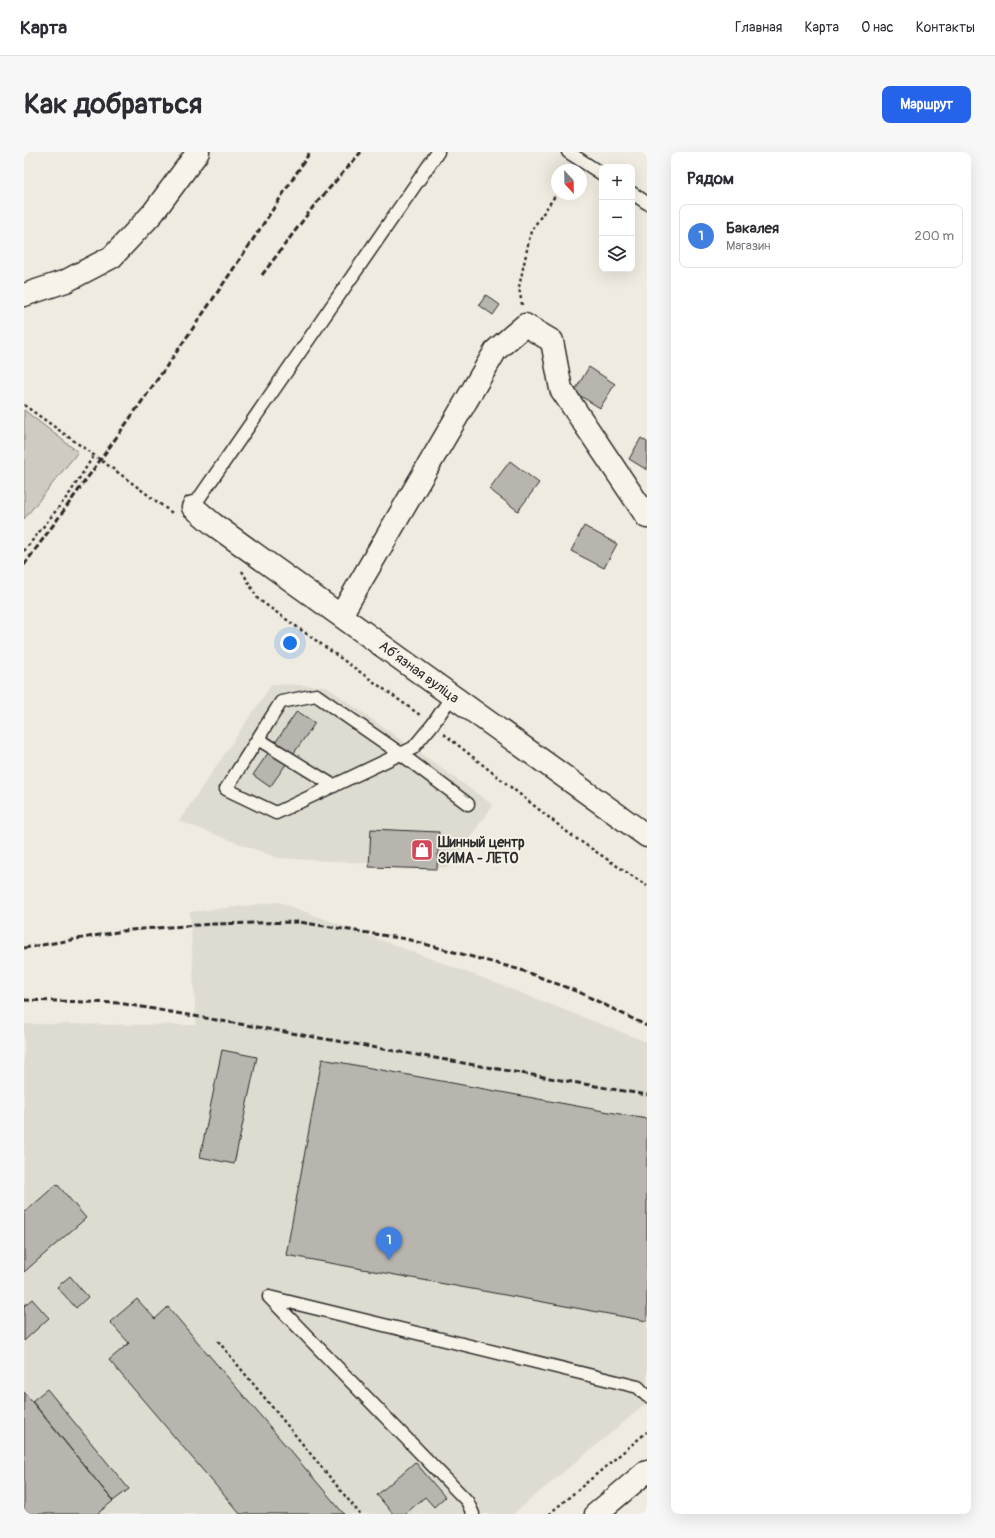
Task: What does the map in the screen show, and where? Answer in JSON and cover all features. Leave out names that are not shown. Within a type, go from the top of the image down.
[{"type":"street","points":[[24,295],[66,281],[112,257],[153,213],[198,152]]},
{"type":"street","points":[[341,615],[496,350],[525,325],[552,341],[561,389],[647,517]]},
{"type":"street","name":"Абʼязная вуліца","points":[[193,507],[212,524],[341,615],[647,836]]},
{"type":"street","points":[[596,1514],[647,1471]]},
{"type":"lane","points":[[193,507],[438,152]]},
{"type":"lane","points":[[568,152],[599,172]]},
{"type":"lane","points":[[635,195],[647,203]]},
{"type":"lane","points":[[452,696],[433,724],[413,748],[401,754],[334,786],[276,813],[226,789],[281,702],[316,695],[401,754],[468,804]]},
{"type":"lane","points":[[258,739],[334,786]]},
{"type":"lane","points":[[473,1514],[467,1501],[269,1297],[638,1387],[647,1396]]},
{"type":"path","points":[[525,325],[519,287],[531,230],[553,200]]},
{"type":"path","points":[[24,405],[173,514]]},
{"type":"path","points":[[24,551],[70,492],[94,455]]},
{"type":"path","points":[[240,569],[258,599],[433,724],[571,835],[647,886]]},
{"type":"path","points":[[218,1341],[360,1514]]},
{"type":"path","points":[[548,1514],[647,1432]]},
{"type":"shaded area","points":[[24,410],[78,452],[24,519]]},
{"type":"shaded area","points":[[272,684],[325,686],[493,805],[448,868],[278,858],[179,821]]},
{"type":"shaded area","points":[[279,902],[480,977],[647,1042],[647,1403],[513,1514],[24,1514],[24,1024],[196,1025],[190,912]]},
{"type":"building","points":[[486,295],[500,305],[493,315],[479,305]]},
{"type":"building","points":[[589,367],[615,384],[600,408],[574,392]]},
{"type":"building","points":[[641,438],[647,442],[647,470],[629,459]]},
{"type":"building","points":[[510,461],[539,483],[518,511],[489,489]]},
{"type":"building","points":[[584,526],[617,544],[604,568],[571,551]]},
{"type":"building","points":[[297,711],[315,723],[270,787],[253,775]]},
{"type":"building","points":[[371,829],[439,832],[437,869],[369,867]]},
{"type":"building","points":[[222,1050],[257,1057],[234,1164],[200,1157]]},
{"type":"building","points":[[322,1059],[647,1119],[647,1321],[286,1255]]},
{"type":"building","points":[[57,1184],[86,1218],[24,1272],[24,1213]]},
{"type":"building","points":[[70,1276],[88,1297],[76,1308],[57,1287]]},
{"type":"building","points":[[32,1299],[49,1318],[24,1341],[24,1306]]},
{"type":"building","points":[[137,1299],[155,1319],[168,1307],[344,1514],[240,1514],[109,1360],[129,1343],[110,1322]]},
{"type":"building","points":[[47,1389],[129,1489],[113,1501],[32,1401]]},
{"type":"building","points":[[24,1392],[113,1501],[97,1514],[24,1514]]},
{"type":"building","points":[[415,1462],[445,1497],[434,1507],[425,1497],[405,1514],[393,1514],[377,1495]]},
{"type":"railway","points":[[24,565],[170,361],[276,205],[310,152]]},
{"type":"railway","points":[[262,275],[313,207],[361,152]]},
{"type":"railway","points":[[24,948],[129,930],[212,924],[299,922],[406,939],[521,970],[581,993],[647,1026]]},
{"type":"railway","points":[[24,1000],[119,1003],[647,1095]]},
{"type":"place","name":"Шинный центр ЗИМА - ЛЕТО","points":[[422,850]]},
{"type":"place","name":"Бакалея","points":[[389,1260]]}]
